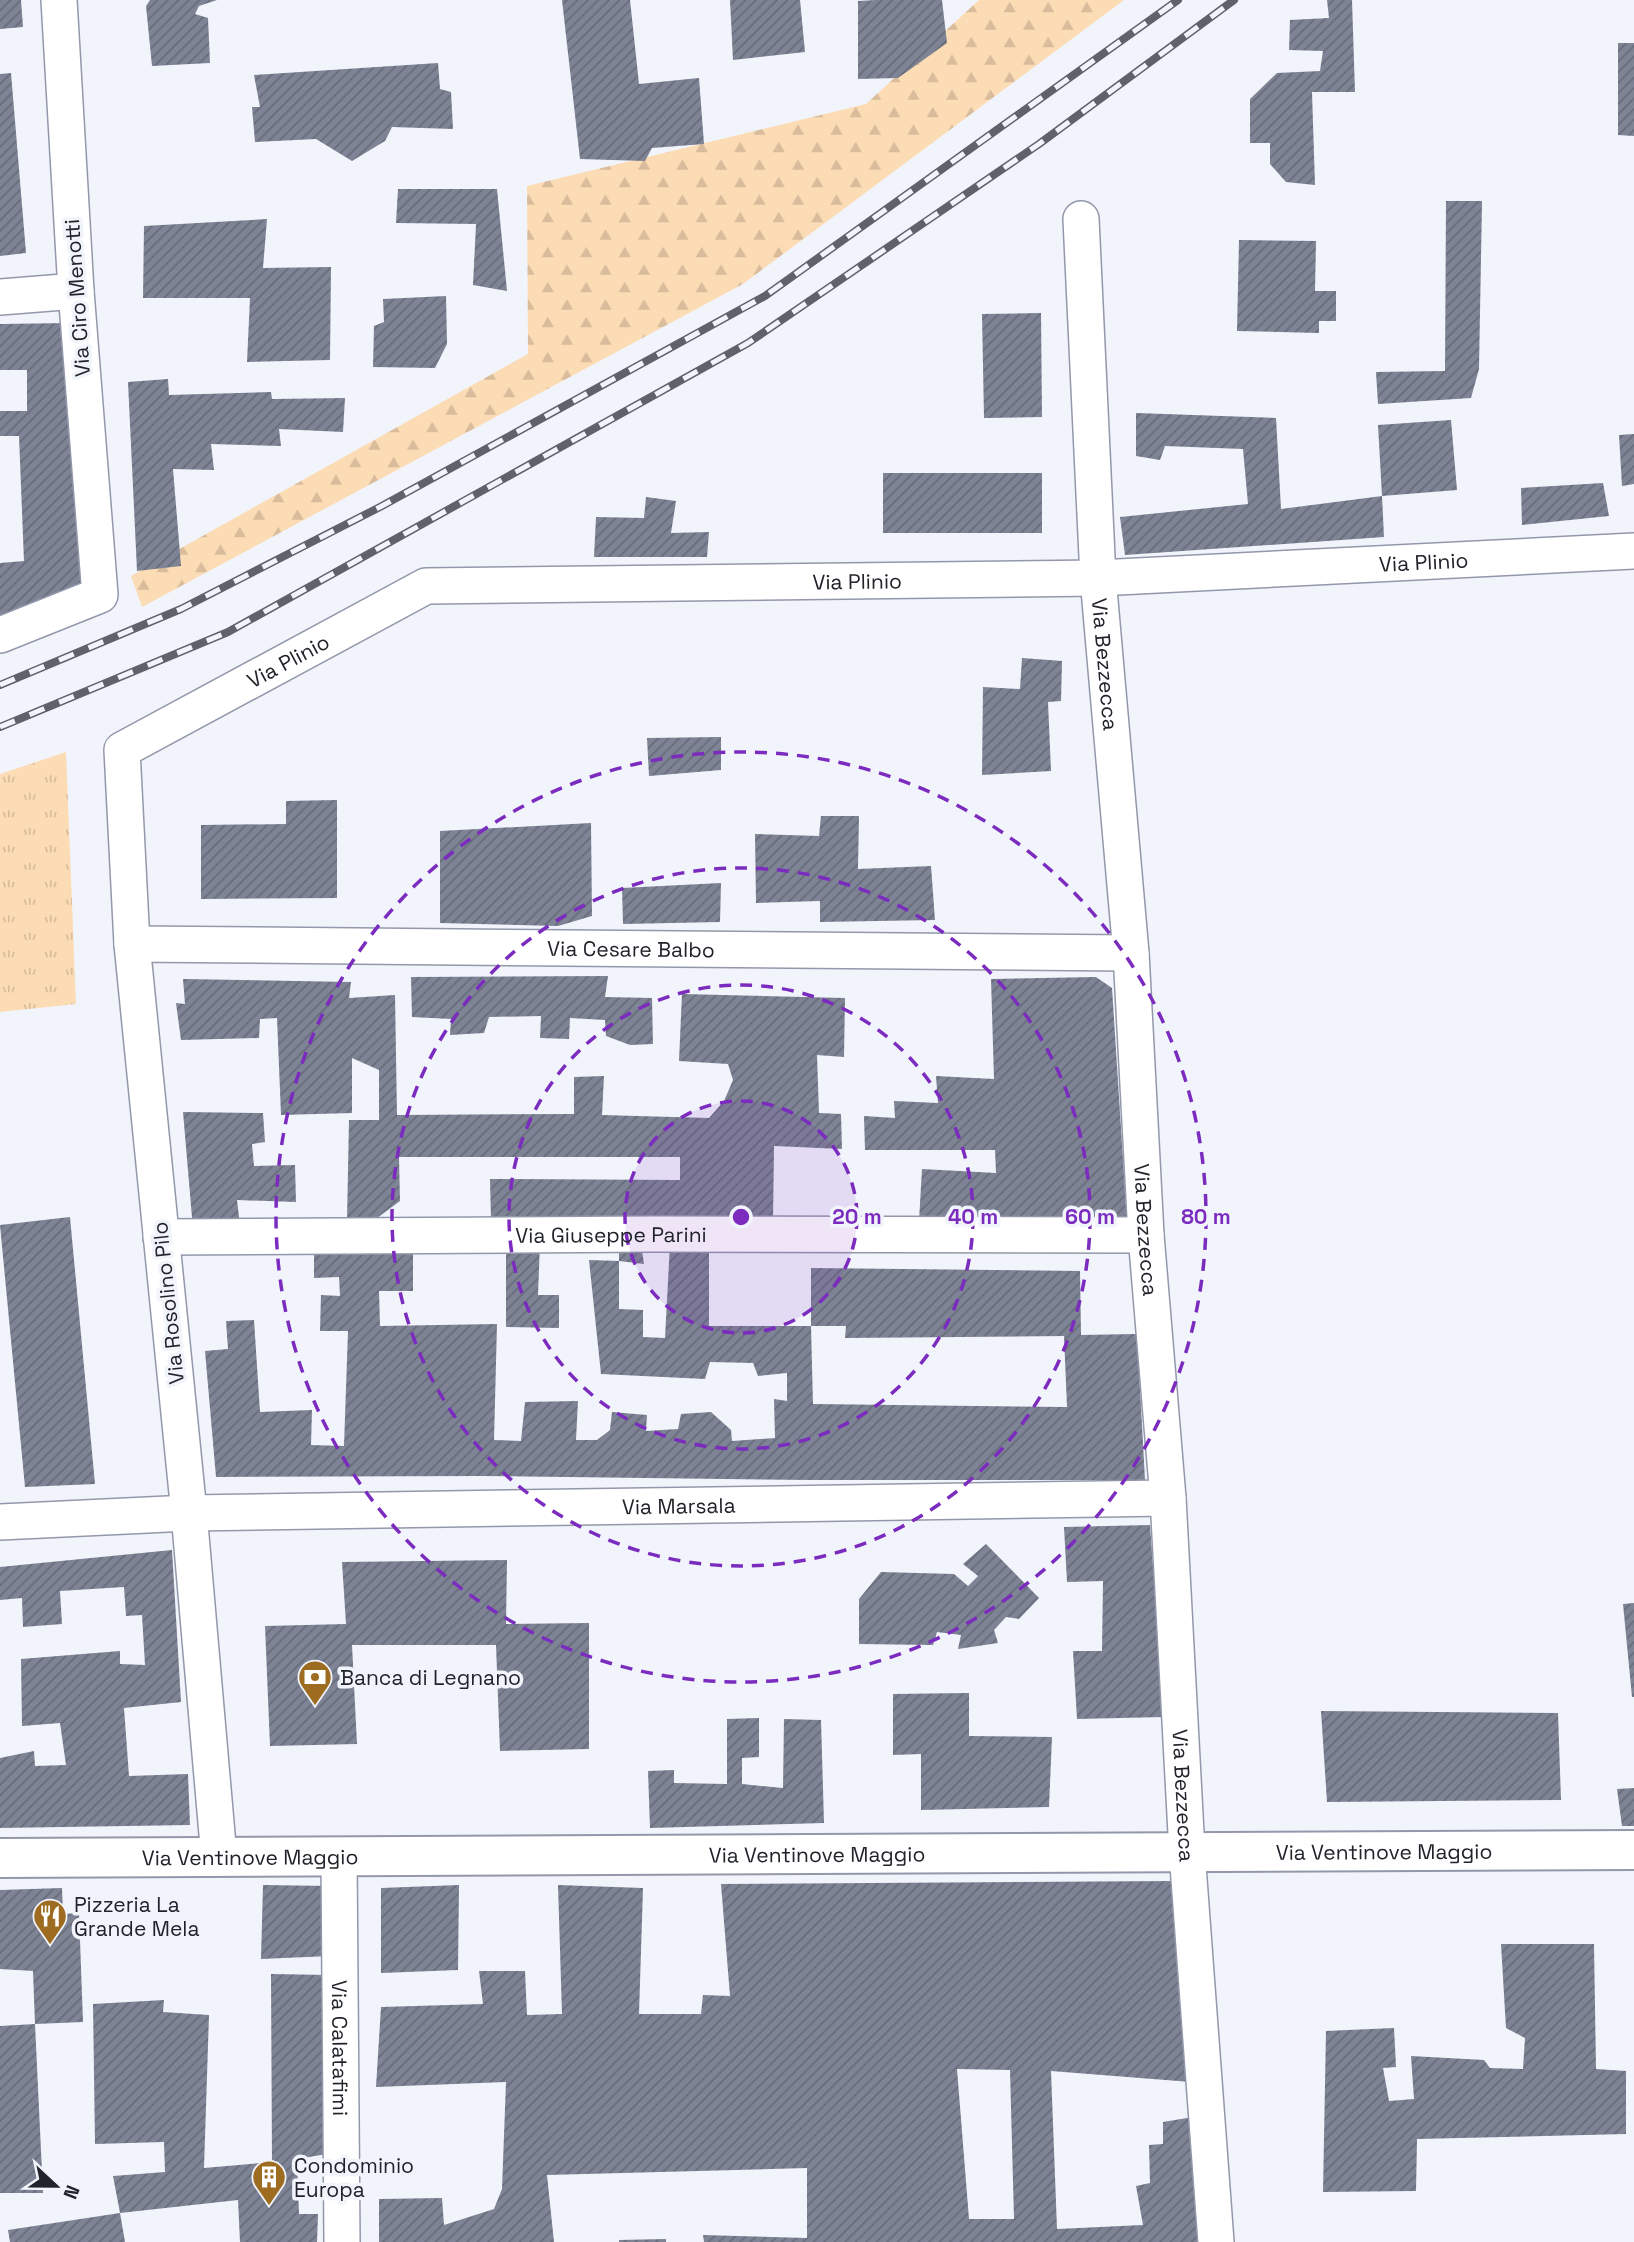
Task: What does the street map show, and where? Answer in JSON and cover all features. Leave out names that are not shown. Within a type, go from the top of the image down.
[{"type":"street","name":"Via Ciro Menotti","points":[[0,635],[100,595],[76,291],[59,0]]},
{"type":"street","name":"Via Bezzecca","points":[[1081,219],[1098,578],[1131,953],[1146,1235],[1168,1498],[1187,1852],[1216,2242]]},
{"type":"street","points":[[0,297],[76,291]]},
{"type":"street","name":"Via Plinio","points":[[122,750],[426,586],[1098,578],[1634,551]]},
{"type":"street","name":"Via Rosolino Pilo","points":[[122,750],[132,944],[189,1513],[219,1857]]},
{"type":"street","name":"Via Cesare Balbo","points":[[132,944],[1131,953]]},
{"type":"street","name":"Via Giuseppe Parini","points":[[161,1237],[1146,1235]]},
{"type":"street","name":"Via Marsala","points":[[0,1522],[189,1513],[1168,1498]]},
{"type":"street","name":"Via Ventinove Maggio","points":[[0,1858],[1634,1850]]},
{"type":"street","name":"Via Calatafimi","points":[[339,1856],[342,2242]]},
{"type":"green space","points":[[979,0],[1124,0],[743,284],[142,607],[131,576],[528,354],[527,186],[866,104]]},
{"type":"green space","points":[[66,752],[76,1004],[0,1012],[0,774]]},
{"type":"building","points":[[0,0],[21,0],[23,27],[0,29]]},
{"type":"building","points":[[150,0],[217,0],[199,6],[195,14],[208,18],[210,63],[152,66],[146,6]]},
{"type":"building","points":[[562,0],[630,0],[639,84],[699,78],[704,144],[652,148],[645,161],[580,159]]},
{"type":"building","points":[[730,0],[800,0],[805,52],[733,60]]},
{"type":"building","points":[[942,0],[947,43],[898,78],[858,79],[858,1]]},
{"type":"building","points":[[1327,0],[1352,0],[1355,92],[1312,92],[1315,185],[1286,182],[1270,164],[1270,143],[1250,143],[1250,99],[1277,73],[1320,71],[1323,51],[1289,50],[1290,20],[1329,18]]},
{"type":"building","points":[[1618,43],[1634,43],[1634,136],[1618,135]]},
{"type":"building","points":[[438,63],[440,89],[451,92],[453,129],[392,127],[385,141],[352,161],[316,139],[255,142],[252,107],[260,107],[254,75]]},
{"type":"building","points":[[11,73],[26,253],[0,256],[0,74]]},
{"type":"building","points":[[398,189],[497,189],[507,291],[473,285],[476,224],[396,223]]},
{"type":"building","points":[[1446,201],[1482,201],[1479,369],[1471,398],[1378,404],[1376,372],[1445,371]]},
{"type":"building","points":[[267,219],[263,268],[331,267],[330,360],[247,362],[250,298],[143,298],[144,226]]},
{"type":"building","points":[[1239,240],[1316,241],[1315,291],[1336,291],[1336,321],[1319,321],[1319,333],[1237,331]]},
{"type":"building","points":[[446,296],[447,344],[435,368],[373,367],[374,326],[384,322],[383,299]]},
{"type":"building","points":[[1041,313],[1042,417],[984,418],[982,314]]},
{"type":"building","points":[[68,323],[85,585],[0,621],[0,563],[24,561],[19,436],[0,436],[0,411],[27,411],[27,370],[0,370],[0,324]]},
{"type":"building","points":[[168,379],[169,395],[271,392],[272,399],[345,398],[343,432],[279,429],[281,446],[211,444],[214,470],[173,469],[181,566],[137,571],[128,382]]},
{"type":"building","points":[[1136,413],[1276,418],[1281,509],[1382,496],[1384,537],[1125,555],[1120,517],[1248,504],[1243,449],[1165,446],[1160,460],[1136,456]]},
{"type":"building","points":[[1451,420],[1457,490],[1382,496],[1378,425]]},
{"type":"building","points":[[1634,434],[1634,484],[1622,486],[1619,435]]},
{"type":"building","points":[[883,473],[1042,473],[1042,533],[883,533]]},
{"type":"building","points":[[1603,483],[1609,516],[1522,525],[1521,488]]},
{"type":"building","points":[[646,497],[676,501],[671,533],[709,532],[707,557],[594,557],[596,517],[644,518]]},
{"type":"building","points":[[1022,658],[1062,661],[1061,701],[1048,702],[1051,771],[982,775],[983,687],[1020,689]]},
{"type":"building","points":[[721,737],[721,770],[649,776],[647,738]]},
{"type":"building","points":[[337,800],[337,898],[201,899],[201,825],[286,824],[286,801]]},
{"type":"building","points":[[821,816],[859,816],[858,869],[931,866],[935,920],[820,922],[820,901],[756,903],[755,834],[819,836]]},
{"type":"building","points":[[591,823],[592,916],[558,926],[440,923],[440,831]]},
{"type":"building","points":[[721,883],[720,922],[623,924],[622,888]]},
{"type":"building","points":[[608,976],[605,997],[652,998],[653,1044],[630,1045],[606,1036],[605,1020],[570,1018],[569,1039],[540,1038],[541,1016],[489,1017],[484,1033],[450,1035],[451,1019],[412,1017],[411,977]]},
{"type":"building","points":[[1096,977],[1112,988],[1127,1222],[919,1221],[922,1169],[996,1173],[995,1150],[865,1150],[864,1116],[895,1118],[894,1101],[938,1103],[936,1076],[994,1079],[991,979]]},
{"type":"building","points":[[183,979],[351,982],[349,998],[395,995],[397,1115],[574,1114],[574,1077],[604,1076],[602,1115],[709,1118],[724,1101],[733,1080],[728,1064],[679,1061],[682,994],[845,998],[844,1057],[817,1055],[819,1113],[841,1114],[842,1149],[774,1146],[773,1221],[491,1220],[490,1179],[680,1180],[680,1157],[399,1157],[400,1201],[373,1221],[347,1220],[349,1120],[379,1120],[379,1070],[352,1058],[352,1113],[281,1115],[277,1018],[260,1019],[259,1038],[181,1040],[176,1003],[185,1004]]},
{"type":"building","points":[[183,1112],[263,1113],[265,1142],[252,1144],[254,1166],[295,1165],[296,1202],[237,1200],[240,1225],[193,1229]]},
{"type":"building","points":[[70,1217],[95,1484],[25,1487],[0,1225]]},
{"type":"building","points":[[506,1243],[540,1243],[538,1295],[559,1295],[559,1328],[506,1327]]},
{"type":"building","points":[[641,1244],[644,1264],[619,1261],[619,1245]]},
{"type":"building","points":[[670,1244],[709,1245],[709,1326],[811,1326],[811,1268],[1080,1271],[1081,1335],[1137,1334],[1145,1480],[216,1477],[205,1351],[228,1349],[226,1321],[254,1320],[260,1412],[312,1410],[311,1445],[344,1446],[348,1331],[320,1331],[321,1295],[340,1296],[339,1277],[314,1278],[314,1248],[413,1245],[413,1291],[379,1291],[380,1326],[497,1324],[494,1440],[521,1441],[525,1402],[578,1401],[576,1440],[597,1440],[610,1430],[612,1412],[647,1415],[646,1431],[678,1429],[681,1414],[711,1412],[731,1430],[732,1441],[775,1438],[774,1399],[787,1401],[787,1373],[758,1376],[753,1363],[710,1362],[705,1379],[601,1374],[589,1260],[619,1261],[619,1309],[643,1310],[643,1337],[665,1338]],"holes":[[[811,1326],[846,1326],[845,1338],[1064,1336],[1067,1407],[813,1404]]]},
{"type":"building","points":[[1150,1525],[1164,1717],[1077,1719],[1073,1651],[1102,1651],[1103,1581],[1067,1582],[1064,1527]]},
{"type":"building","points":[[986,1544],[1039,1598],[1019,1619],[1006,1617],[994,1630],[998,1643],[958,1649],[961,1635],[937,1632],[933,1645],[859,1644],[859,1599],[881,1572],[954,1574],[968,1586],[978,1576],[963,1564]]},
{"type":"building","points":[[172,1550],[181,1702],[124,1708],[129,1776],[188,1774],[190,1825],[0,1828],[0,1758],[34,1751],[35,1766],[66,1765],[60,1723],[22,1726],[21,1659],[120,1651],[120,1664],[145,1665],[142,1615],[126,1616],[124,1587],[60,1591],[62,1624],[23,1627],[22,1598],[0,1600],[0,1567]]},
{"type":"building","points":[[507,1560],[506,1624],[589,1623],[589,1749],[500,1751],[496,1645],[352,1645],[357,1744],[270,1746],[265,1626],[346,1624],[342,1562]]},
{"type":"building","points":[[1634,1603],[1634,1697],[1632,1697],[1623,1604]]},
{"type":"building","points":[[969,1693],[969,1736],[1052,1737],[1049,1807],[921,1810],[921,1754],[893,1755],[893,1694]]},
{"type":"building","points":[[1321,1711],[1558,1713],[1561,1800],[1327,1802]]},
{"type":"building","points":[[759,1718],[759,1757],[742,1758],[742,1784],[783,1788],[784,1719],[821,1720],[824,1823],[650,1828],[648,1771],[674,1770],[674,1783],[727,1784],[727,1719]]},
{"type":"building","points":[[1634,1788],[1634,1826],[1622,1826],[1617,1789]]},
{"type":"building","points":[[1173,1881],[1191,2082],[1051,2071],[1057,2229],[1143,2225],[1136,2186],[1150,2183],[1149,2145],[1163,2144],[1163,2122],[1193,2117],[1198,2242],[704,2242],[703,2235],[807,2238],[807,2168],[547,2175],[554,2242],[379,2242],[379,2199],[442,2198],[444,2225],[494,2209],[502,2189],[506,2082],[376,2087],[381,2007],[483,2004],[479,1971],[525,1971],[527,2015],[562,2014],[558,1885],[643,1888],[639,2014],[701,2014],[703,1995],[730,1996],[721,1884]],"holes":[[[957,2069],[1010,2070],[1014,2219],[969,2219]]]},
{"type":"building","points":[[263,1885],[330,1886],[330,1956],[261,1959]]},
{"type":"building","points":[[459,1885],[458,1970],[381,1973],[381,1888]]},
{"type":"building","points":[[62,1888],[63,1914],[79,1913],[83,2022],[35,2024],[33,1971],[0,1969],[0,1890]]},
{"type":"building","points":[[1501,1944],[1594,1944],[1596,2069],[1626,2071],[1626,2134],[1417,2139],[1416,2191],[1323,2192],[1326,2031],[1394,2028],[1396,2067],[1383,2068],[1389,2101],[1414,2099],[1411,2056],[1484,2060],[1490,2068],[1523,2069],[1525,2038],[1506,2028]]},
{"type":"building","points":[[271,1974],[328,1975],[327,2154],[297,2159],[299,2214],[318,2214],[317,2242],[240,2242],[238,2200],[120,2213],[113,2176],[165,2172],[164,2142],[95,2144],[93,2004],[164,2000],[163,2012],[209,2015],[204,2168],[272,2162]]},
{"type":"building","points":[[35,2024],[43,2193],[0,2193],[0,2026]]},
{"type":"building","points":[[120,2213],[125,2242],[10,2242],[8,2230]]},
{"type":"building","points":[[666,2239],[666,2242],[619,2242],[619,2240]]},
{"type":"railway","points":[[0,685],[181,609],[380,507],[765,296],[1178,0]]},
{"type":"railway","points":[[0,727],[228,632],[748,343],[1039,144],[1234,0]]},
{"type":"place","name":"Banca di Legnano","points":[[315,1707]]},
{"type":"place","name":"Pizzeria La Grande Mela","points":[[50,1946]]},
{"type":"place","name":"Condominio Europa","points":[[269,2207]]}]
